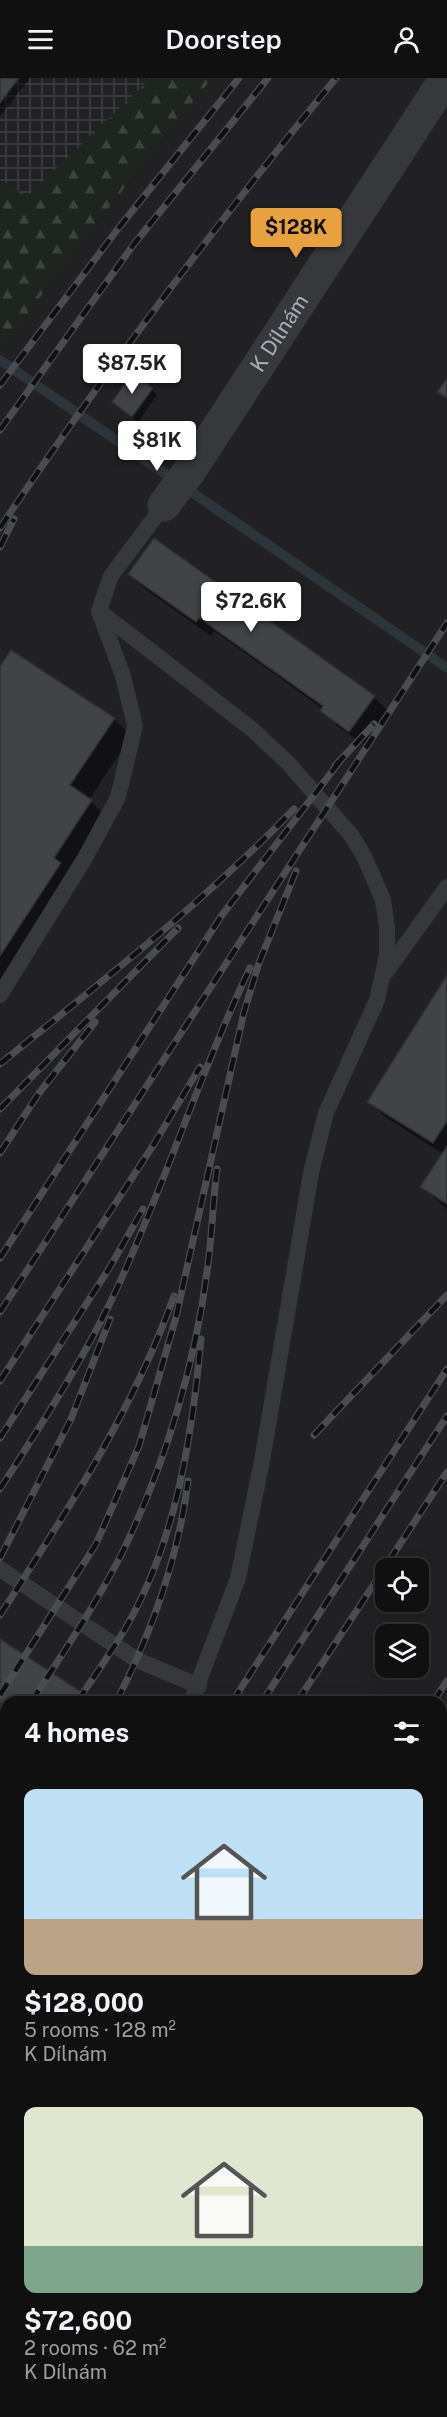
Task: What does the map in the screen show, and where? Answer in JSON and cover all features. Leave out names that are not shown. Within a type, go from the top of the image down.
[{"type":"street","name":"K Dílnám","points":[[164,506],[191,469],[446,78]]},
{"type":"lane","points":[[0,995],[85,858],[118,796],[135,726],[123,676],[99,610],[111,576],[164,506]]},
{"type":"lane","points":[[99,610],[253,730],[288,764],[351,835],[375,877],[383,900],[387,927],[387,956],[377,1000],[326,1113],[311,1173],[249,1532],[238,1578],[194,1696]]},
{"type":"lane","points":[[384,976],[447,887]]},
{"type":"lane","points":[[0,1569],[137,1660],[199,1686]]},
{"type":"shaded area","points":[[0,78],[151,78],[27,197],[0,180]]},
{"type":"shaded area","points":[[212,78],[447,78],[447,1696],[0,1696],[0,351],[79,245]]},
{"type":"green space","points":[[151,78],[212,78],[79,245],[0,351],[0,180],[27,196]]},
{"type":"building","points":[[0,78],[19,78],[0,103]]},
{"type":"building","points":[[132,373],[153,388],[132,417],[112,402]]},
{"type":"building","points":[[447,378],[447,398],[437,392]]},
{"type":"building","points":[[154,538],[375,696],[349,732],[320,711],[323,706],[199,618],[196,622],[128,574]]},
{"type":"building","points":[[11,650],[115,718],[70,785],[92,800],[54,858],[61,863],[0,956],[0,666]]},
{"type":"building","points":[[447,975],[447,1121],[433,1143],[367,1102]]},
{"type":"building","points":[[447,1146],[447,1204],[420,1187]]},
{"type":"building","points":[[0,1639],[88,1696],[0,1696]]},
{"type":"waterway","points":[[0,360],[447,668]]},
{"type":"railway","points":[[0,385],[117,230],[239,78]]},
{"type":"railway","points":[[0,430],[134,244],[268,78]]},
{"type":"railway","points":[[0,528],[162,299],[336,78]]},
{"type":"railway","points":[[0,547],[14,519]]},
{"type":"railway","points":[[0,1312],[447,623]]},
{"type":"railway","points":[[335,766],[374,724]]},
{"type":"railway","points":[[0,1258],[222,915],[340,761]]},
{"type":"railway","points":[[0,1064],[188,909],[294,809]]},
{"type":"railway","points":[[0,1695],[96,1544],[139,1446],[176,1317],[244,1012],[259,963],[296,871]]},
{"type":"railway","points":[[0,1109],[178,928]]},
{"type":"railway","points":[[0,1489],[93,1337],[119,1284],[215,1046],[250,968]]},
{"type":"railway","points":[[0,1153],[39,1093],[95,1022]]},
{"type":"railway","points":[[0,1381],[154,1144],[200,1067]]},
{"type":"railway","points":[[35,1696],[111,1574],[137,1521],[165,1450],[196,1339],[203,1301],[217,1169]]},
{"type":"railway","points":[[0,1438],[110,1267],[143,1209]]},
{"type":"railway","points":[[314,1435],[447,1295]]},
{"type":"railway","points":[[0,1615],[73,1500],[118,1421],[139,1380],[174,1296]]},
{"type":"railway","points":[[0,1558],[71,1419],[110,1319]]},
{"type":"railway","points":[[81,1696],[125,1629],[143,1596],[157,1561],[179,1488],[192,1414],[201,1339]]},
{"type":"railway","points":[[236,1696],[447,1369]]},
{"type":"railway","points":[[266,1696],[447,1416]]},
{"type":"railway","points":[[301,1696],[447,1472]]},
{"type":"railway","points":[[119,1696],[141,1649],[162,1595],[178,1539],[188,1481]]},
{"type":"railway","points":[[437,1696],[447,1681]]}]
